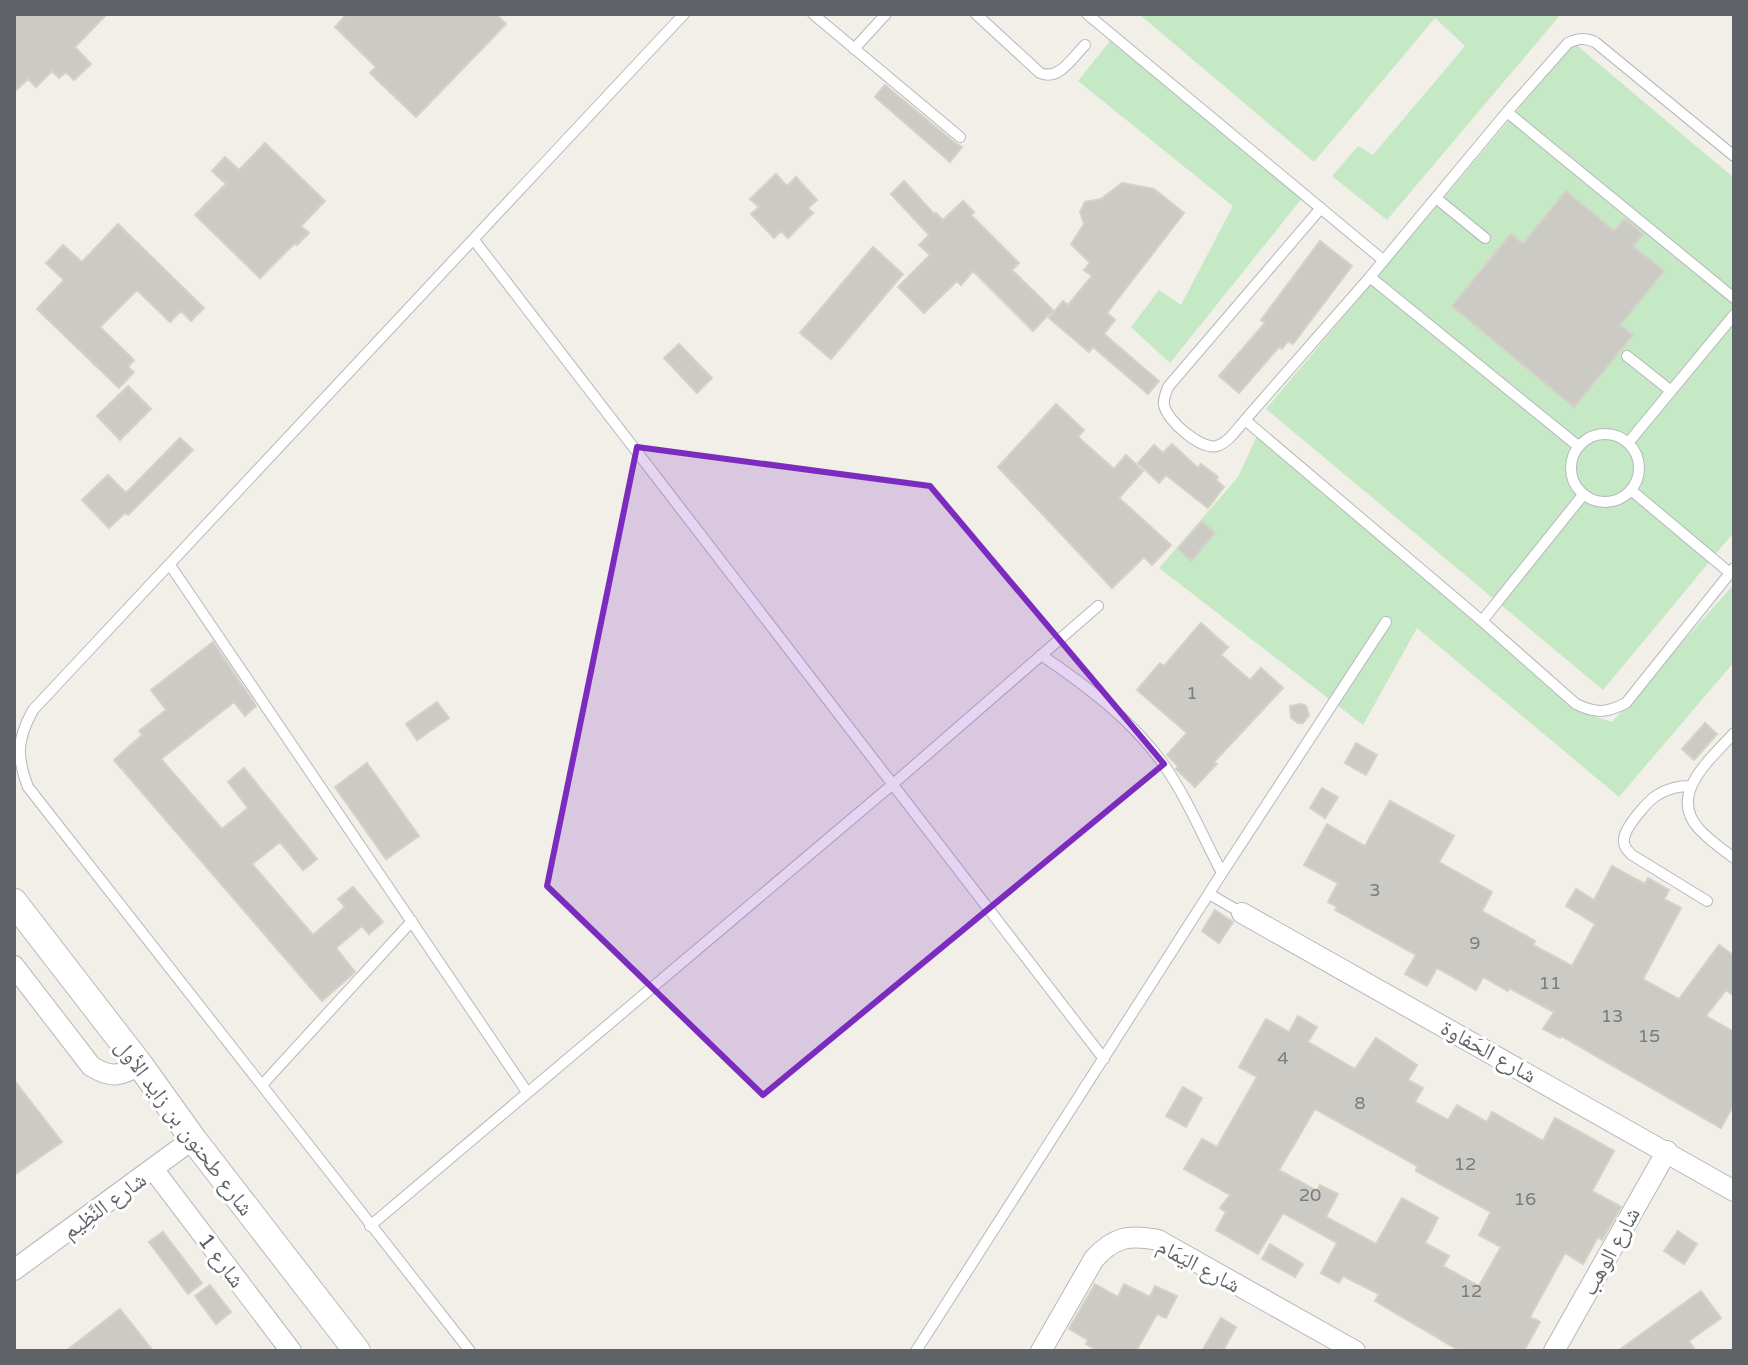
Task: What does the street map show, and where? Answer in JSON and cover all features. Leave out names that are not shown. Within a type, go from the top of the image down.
[{"type":"street","name":"شارع طحنون بن زايد الأول","points":[[14,902],[357,1351]]},
{"type":"street","name":"شارع الحَفاوة","points":[[1242,913],[1734,1191]]},
{"type":"street","points":[[14,966],[91,1066],[120,1075],[140,1065]]},
{"type":"street","name":"شارع النَّظِيم","points":[[14,1270],[193,1139]]},
{"type":"street","name":"شارع الوهب","points":[[1554,1351],[1667,1151]]},
{"type":"street","name":"شارع 1","points":[[153,1169],[291,1351]]},
{"type":"street","name":"شارع اليَمَام","points":[[1041,1351],[1094,1259],[1105,1247],[1120,1239],[1139,1236],[1158,1240],[1355,1351]]},
{"type":"lane","points":[[470,1351],[28,787],[21,768],[19,747],[23,727],[33,710],[684,14]]},
{"type":"lane","points":[[813,14],[960,137]]},
{"type":"lane","points":[[854,49],[886,14]]},
{"type":"lane","points":[[976,14],[1045,76],[1058,73],[1085,45]]},
{"type":"lane","points":[[1087,14],[1383,260]]},
{"type":"lane","points":[[1321,208],[1174,379],[1165,395],[1164,404],[1172,420],[1205,446],[1221,444],[1245,420],[1568,43],[1577,39],[1595,42],[1734,156]]},
{"type":"lane","points":[[1507,112],[1734,298]]},
{"type":"lane","points":[[1436,198],[1485,238]]},
{"type":"lane","points":[[474,240],[1104,1059]]},
{"type":"lane","points":[[1370,277],[1578,446]]},
{"type":"lane","points":[[1628,443],[1734,315]]},
{"type":"lane","points":[[1627,356],[1671,391]]},
{"type":"lane","points":[[1245,420],[1576,704],[1592,711],[1610,711],[1626,703],[1732,571],[1631,490]]},
{"type":"lane","points":[[1612,434],[1628,443],[1637,457],[1639,475],[1631,490],[1617,500],[1599,502],[1583,495],[1573,480],[1571,462],[1578,446],[1593,435],[1612,434]]},
{"type":"lane","points":[[1482,621],[1583,495]]},
{"type":"lane","points":[[170,565],[527,1092]]},
{"type":"lane","points":[[370,1226],[893,784],[1098,606]]},
{"type":"lane","points":[[916,1351],[1386,622]]},
{"type":"lane","points":[[1041,655],[1104,702],[1149,746],[1177,786],[1222,873]]},
{"type":"lane","points":[[1734,733],[1690,786],[1687,801],[1690,817],[1699,829],[1734,858]]},
{"type":"lane","points":[[1690,786],[1668,789],[1651,799],[1627,829],[1624,840],[1632,855],[1707,901]]},
{"type":"lane","points":[[1209,894],[1242,913]]},
{"type":"lane","points":[[262,1085],[412,921]]},
{"type":"highlighted area","points":[[637,447],[930,486],[1164,764],[763,1095],[547,886]]},
{"type":"green space","points":[[1139,14],[1561,14],[1387,220],[1332,176],[1358,146],[1373,155],[1465,46],[1435,18],[1314,162]]},
{"type":"green space","points":[[1110,41],[1303,197],[1170,363],[1131,327],[1159,290],[1181,305],[1233,206],[1078,81]]},
{"type":"green space","points":[[1574,43],[1734,178],[1734,532],[1603,690],[1266,409]]},
{"type":"green space","points":[[1258,434],[1580,712],[1612,722],[1734,584],[1734,662],[1619,797],[1417,628],[1363,725],[1159,568],[1238,477]]},
{"type":"building","points":[[14,14],[107,14],[75,47],[91,64],[74,80],[66,72],[59,78],[52,71],[36,87],[28,79],[14,92]]},
{"type":"building","points":[[347,14],[496,14],[506,24],[416,117],[370,73],[376,67],[335,27]]},
{"type":"building","points":[[885,85],[962,147],[950,162],[875,97]]},
{"type":"building","points":[[265,143],[325,201],[301,226],[309,233],[260,278],[195,215],[226,184],[212,171],[225,157],[239,170]]},
{"type":"building","points":[[776,174],[787,186],[796,177],[817,200],[808,208],[813,213],[788,238],[781,231],[774,238],[751,214],[759,207],[750,199]]},
{"type":"building","points":[[904,181],[943,220],[963,201],[974,212],[971,215],[1019,263],[1012,270],[1053,310],[1033,331],[973,271],[961,285],[957,281],[924,313],[898,287],[930,255],[919,245],[929,235],[891,194]]},
{"type":"building","points":[[1122,183],[1154,189],[1184,213],[1107,313],[1115,320],[1104,334],[1159,381],[1148,394],[1093,347],[1089,352],[1049,318],[1063,301],[1068,305],[1092,276],[1084,270],[1090,263],[1071,244],[1084,224],[1080,212],[1085,202],[1101,199]]},
{"type":"building","points":[[1566,191],[1614,231],[1625,219],[1643,234],[1633,246],[1664,271],[1620,325],[1633,335],[1574,407],[1452,306],[1511,234],[1523,244]]},
{"type":"building","points":[[118,224],[204,308],[191,321],[181,311],[170,322],[137,290],[100,327],[134,360],[128,367],[134,372],[119,388],[37,309],[64,280],[46,263],[63,245],[82,262]]},
{"type":"building","points":[[1320,241],[1352,266],[1293,344],[1288,341],[1282,349],[1279,347],[1239,393],[1219,376],[1265,323],[1261,320]]},
{"type":"building","points":[[873,247],[903,274],[831,359],[800,333]]},
{"type":"building","points":[[679,344],[712,378],[697,393],[664,358]]},
{"type":"building","points":[[128,386],[151,409],[120,440],[97,416]]},
{"type":"building","points":[[1056,404],[1084,430],[1078,437],[1114,469],[1126,455],[1143,471],[1119,498],[1171,545],[1152,565],[1144,557],[1112,588],[998,467]]},
{"type":"building","points":[[180,438],[193,450],[128,515],[125,513],[109,528],[82,500],[108,475],[126,493]]},
{"type":"building","points":[[1172,444],[1198,468],[1201,464],[1218,477],[1216,480],[1224,487],[1208,508],[1166,475],[1159,483],[1138,463],[1154,445],[1163,453]]},
{"type":"building","points":[[1202,521],[1215,533],[1191,561],[1178,549]]},
{"type":"building","points":[[1201,623],[1228,647],[1221,655],[1250,680],[1261,668],[1283,688],[1214,762],[1217,764],[1195,787],[1176,769],[1178,766],[1167,755],[1187,733],[1137,690],[1160,663],[1164,666]]},
{"type":"building","points":[[213,642],[256,706],[245,716],[234,702],[161,759],[222,829],[248,808],[228,782],[244,768],[317,859],[303,870],[280,842],[252,864],[313,935],[345,907],[338,899],[353,887],[383,922],[369,934],[362,926],[336,948],[355,972],[322,1001],[114,760],[142,735],[139,731],[166,710],[151,690]]},
{"type":"building","points":[[437,702],[449,718],[417,740],[406,724]]},
{"type":"building","points":[[1290,706],[1306,706],[1309,715],[1303,723],[1298,723],[1291,718]]},
{"type":"building","points":[[1705,723],[1717,734],[1694,760],[1682,749]]},
{"type":"building","points":[[1356,743],[1377,755],[1366,775],[1345,763]]},
{"type":"building","points":[[367,763],[419,836],[386,859],[335,787]]},
{"type":"building","points":[[1322,788],[1338,797],[1325,818],[1310,808]]},
{"type":"building","points":[[1390,801],[1454,836],[1439,862],[1492,892],[1482,911],[1535,941],[1533,945],[1572,966],[1595,924],[1566,906],[1576,889],[1594,900],[1612,866],[1645,884],[1648,878],[1669,890],[1664,899],[1681,908],[1643,979],[1679,999],[1719,945],[1734,956],[1734,996],[1726,990],[1706,1016],[1734,1032],[1734,1104],[1721,1128],[1561,1036],[1543,1029],[1554,1012],[1509,988],[1508,991],[1483,977],[1476,990],[1437,968],[1427,986],[1405,974],[1416,955],[1335,910],[1337,907],[1328,902],[1338,883],[1304,865],[1327,824],[1365,846]]},
{"type":"building","points":[[1215,910],[1233,922],[1219,943],[1202,931]]},
{"type":"building","points":[[1298,1016],[1317,1027],[1308,1042],[1355,1069],[1376,1038],[1417,1065],[1408,1080],[1423,1088],[1415,1102],[1448,1120],[1457,1105],[1487,1122],[1492,1112],[1543,1141],[1555,1118],[1614,1151],[1592,1191],[1621,1207],[1602,1240],[1598,1237],[1583,1264],[1565,1253],[1530,1317],[1540,1322],[1524,1351],[1460,1351],[1375,1301],[1379,1294],[1343,1276],[1339,1283],[1321,1273],[1337,1243],[1283,1213],[1258,1254],[1216,1230],[1226,1212],[1220,1208],[1230,1195],[1184,1169],[1202,1139],[1217,1147],[1257,1077],[1239,1067],[1266,1019],[1289,1032]],"holes":[[[1315,1109],[1417,1166],[1416,1171],[1491,1212],[1479,1235],[1501,1247],[1479,1286],[1443,1266],[1449,1256],[1425,1243],[1438,1218],[1402,1198],[1376,1244],[1326,1217],[1338,1194],[1320,1185],[1317,1191],[1279,1170]]]},
{"type":"building","points":[[14,1080],[62,1142],[14,1175]]},
{"type":"building","points":[[1183,1087],[1202,1098],[1186,1127],[1166,1116]]},
{"type":"building","points":[[1678,1231],[1697,1244],[1684,1264],[1664,1251]]},
{"type":"building","points":[[163,1232],[202,1283],[188,1294],[149,1242]]},
{"type":"building","points":[[1270,1244],[1303,1264],[1295,1277],[1262,1259]]},
{"type":"building","points":[[1095,1284],[1118,1297],[1124,1284],[1150,1297],[1155,1286],[1177,1296],[1166,1318],[1157,1314],[1136,1351],[1098,1351],[1086,1344],[1088,1340],[1069,1329]]},
{"type":"building","points":[[210,1285],[231,1312],[216,1324],[195,1296]]},
{"type":"building","points":[[1701,1291],[1721,1318],[1689,1341],[1696,1351],[1618,1351]]},
{"type":"building","points":[[120,1309],[153,1351],[66,1351]]},
{"type":"building","points":[[1221,1318],[1236,1327],[1223,1351],[1202,1351]]}]
